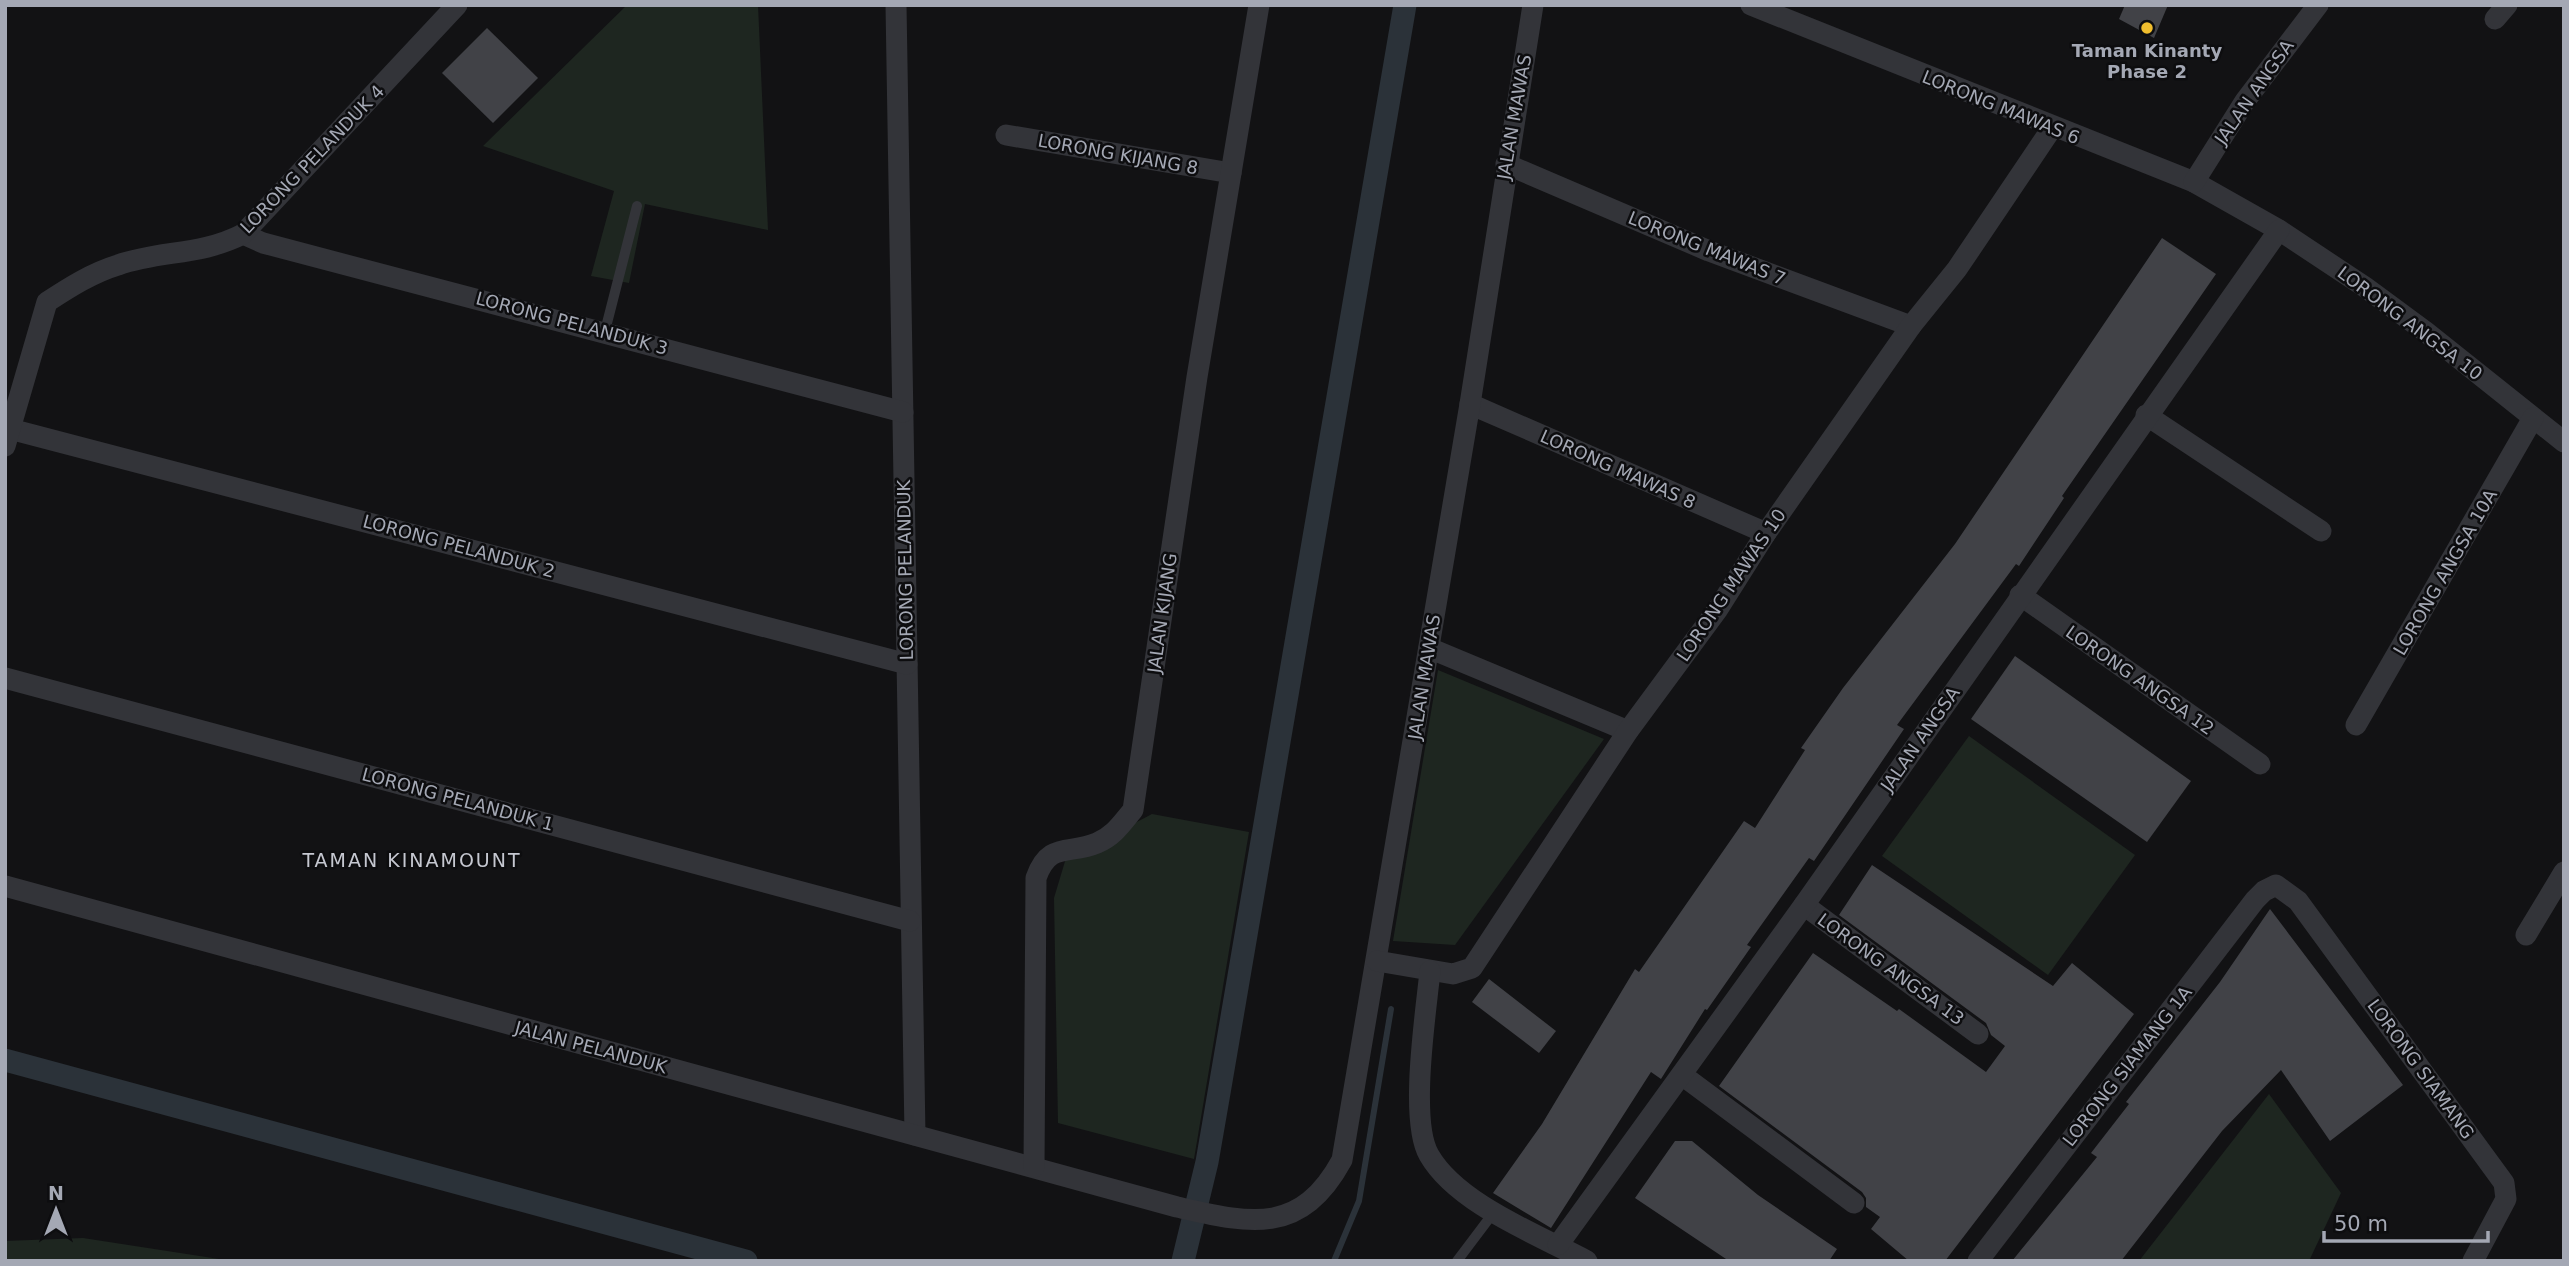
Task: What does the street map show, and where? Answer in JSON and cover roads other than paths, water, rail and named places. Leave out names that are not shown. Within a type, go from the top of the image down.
[{"type":"street","name":"LORONG PELANDUK 4","points":[[8,438],[47,302],[83,279],[121,264],[218,247],[243,234],[457,5]]},
{"type":"street","name":"LORONG PELANDUK","points":[[895,5],[915,1135]]},
{"type":"street","name":"JALAN KIJANG","points":[[1034,1167],[1036,878],[1046,858],[1065,848],[1096,844],[1115,833],[1133,810],[1197,377],[1259,5]]},
{"type":"street","name":"JALAN MAWAS","points":[[1177,1207],[1244,1222],[1266,1220],[1305,1205],[1319,1194],[1342,1160],[1470,404],[1533,5]]},
{"type":"street","name":"LORONG MAWAS 6","points":[[1751,5],[2052,128],[2194,182],[2250,212]]},
{"type":"street","name":"JALAN ANGSA","points":[[2194,182],[2245,101],[2318,5]]},
{"type":"street","name":"LORONG MAWAS 10","points":[[1377,961],[1453,974],[1472,968],[1628,731],[1718,609],[1766,533],[1911,326],[1957,269],[2052,128]]},
{"type":"street","name":"LORONG KIJANG 8","points":[[1006,135],[1231,173]]},
{"type":"street","name":"LORONG MAWAS 7","points":[[1506,164],[1709,251],[1911,326]]},
{"type":"street","name":"LORONG ANGSA 10","points":[[2250,212],[2426,331],[2564,442]]},
{"type":"street","name":"JALAN ANGSA","points":[[1558,1245],[1804,905],[2279,230]]},
{"type":"street","name":"LORONG PELANDUK 3","points":[[243,234],[262,243],[605,331],[903,412]]},
{"type":"street","name":"LORONG MAWAS 8","points":[[1470,404],[1766,533]]},
{"type":"street","points":[[2147,415],[2321,531]]},
{"type":"street","name":"LORONG ANGSA 10A","points":[[2356,725],[2533,418]]},
{"type":"street","name":"LORONG PELANDUK 2","points":[[8,438],[907,664]]},
{"type":"street","name":"LORONG ANGSA 12","points":[[2020,595],[2260,764]]},
{"type":"street","points":[[1429,648],[1628,731]]},
{"type":"street","name":"LORONG PELANDUK 1","points":[[5,678],[910,920]]},
{"type":"street","points":[[2526,935],[2564,872]]},
{"type":"street","name":"LORONG SIAMANG 1A","points":[[1978,1261],[2255,900],[2276,885],[2284,888]]},
{"type":"street","name":"JALAN PELANDUK","points":[[5,886],[1177,1207]]},
{"type":"street","name":"LORONG SIAMANG","points":[[2284,888],[2298,901],[2504,1183],[2506,1199],[2473,1261]]},
{"type":"street","name":"LORONG ANGSA 13","points":[[1804,905],[1978,1034]]},
{"type":"street","points":[[1430,971],[1422,1054],[1422,1130],[1428,1154],[1445,1177],[1494,1212],[1587,1261]]},
{"type":"street","points":[[1682,1075],[1854,1203]]},
{"type":"lane","points":[[605,331],[637,206]]},
{"type":"lane","points":[[1457,1261],[1494,1212]]},
{"type":"waterway","points":[[1183,1261],[1207,1162],[1405,5]]},
{"type":"waterway","points":[[1334,1261],[1359,1201],[1391,1009]]},
{"type":"waterway","points":[[5,1060],[746,1261]]},
{"type":"place","name":"Taman Kinanty Phase 2","points":[[2147,28]]},
{"type":"district","name":"TAMAN KINAMOUNT","points":[[412,860]]}]
